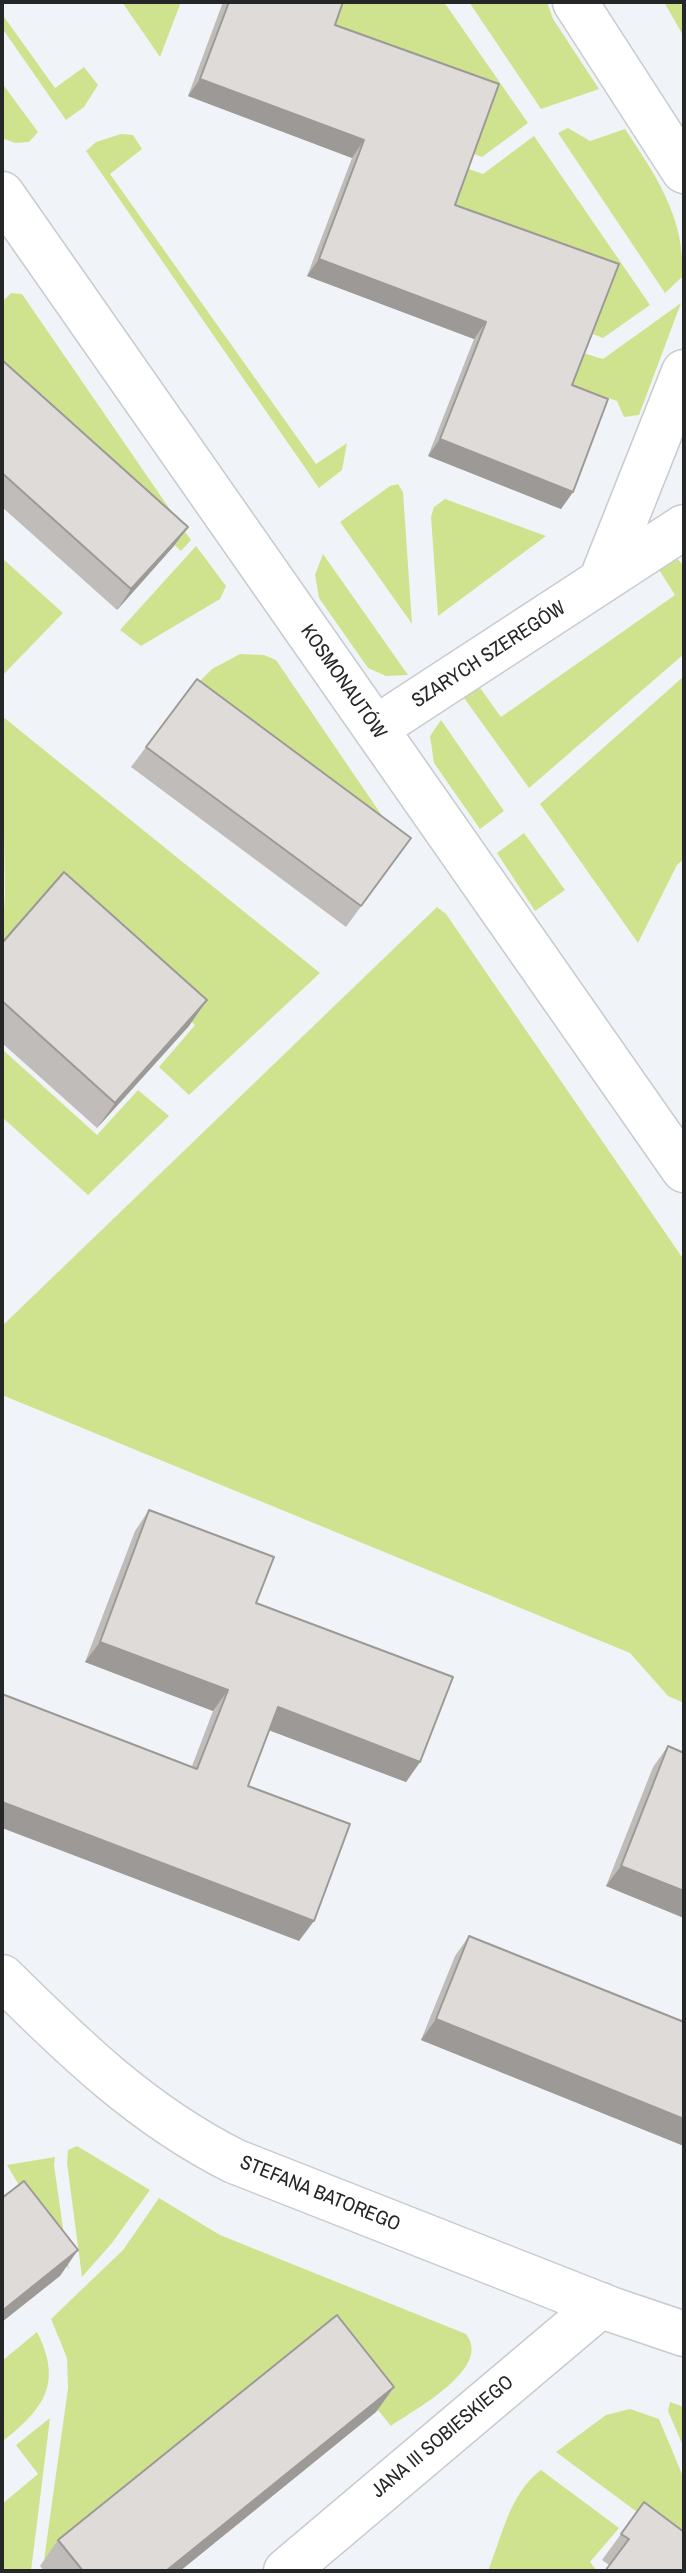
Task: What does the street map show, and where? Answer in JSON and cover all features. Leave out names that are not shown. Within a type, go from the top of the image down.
[{"type":"street","points":[[575,2],[684,171]]},
{"type":"street","name":"KOSMONAUTÓW","points":[[2,194],[684,1170]]},
{"type":"street","points":[[601,581],[684,372]]},
{"type":"street","name":"SZARYCH SZEREGÓW","points":[[376,728],[684,527]]},
{"type":"street","name":"STEFANA BATOREGO","points":[[2,1977],[120,2090],[189,2138],[234,2161],[601,2305],[684,2334]]},
{"type":"street","name":"JANA III SOBIESKIEGO","points":[[286,2571],[601,2305]]},
{"type":"green space","points":[[122,2],[181,2],[160,57]]},
{"type":"green space","points":[[340,2],[444,2],[528,123],[482,157],[471,153],[325,42]]},
{"type":"green space","points":[[469,2],[547,2],[553,19],[599,89],[541,109]]},
{"type":"green space","points":[[664,2],[684,2],[684,37]]},
{"type":"green space","points":[[2,14],[55,88],[84,67],[98,85],[84,107],[66,120],[2,28]]},
{"type":"green space","points":[[2,83],[38,132],[29,142],[15,143],[2,138]]},
{"type":"green space","points":[[568,128],[590,141],[625,129],[657,180],[674,217],[682,256],[682,277],[665,293],[558,133]]},
{"type":"green space","points":[[121,134],[133,135],[142,149],[110,174],[316,464],[347,443],[342,470],[319,488],[86,151],[96,142]]},
{"type":"green space","points":[[534,136],[650,305],[603,338],[590,333],[446,222],[466,168],[483,174]]},
{"type":"green space","points":[[11,293],[22,294],[191,540],[181,551],[2,389],[2,302]]},
{"type":"green space","points":[[681,303],[639,415],[624,417],[617,401],[571,385],[583,353],[603,359]]},
{"type":"green space","points":[[398,484],[403,492],[412,624],[340,522],[390,486]]},
{"type":"green space","points":[[445,499],[546,536],[438,616],[431,517],[434,507]]},
{"type":"green space","points":[[196,546],[226,586],[220,599],[141,646],[120,630]]},
{"type":"green space","points":[[323,554],[408,675],[386,676],[368,668],[319,598],[315,575]]},
{"type":"green space","points":[[2,558],[63,613],[2,676]]},
{"type":"green space","points":[[677,558],[684,567],[684,654],[529,788],[464,698],[478,685],[501,717],[675,595],[654,562]]},
{"type":"green space","points":[[240,654],[264,655],[276,660],[404,848],[198,683],[212,669]]},
{"type":"green space","points":[[683,677],[684,859],[677,865],[638,943],[540,804]]},
{"type":"green space","points":[[2,716],[320,973],[189,1095],[159,1067],[195,1025],[47,892],[2,942],[5,894]]},
{"type":"green space","points":[[441,720],[504,811],[480,829],[434,763],[430,736]]},
{"type":"green space","points":[[524,833],[565,890],[535,911],[497,853]]},
{"type":"green space","points":[[437,907],[446,914],[684,1260],[684,1703],[668,1696],[630,1653],[2,1395],[2,1326]]},
{"type":"green space","points":[[2,1049],[97,1135],[138,1090],[169,1116],[88,1195],[2,1117]]},
{"type":"green space","points":[[77,2146],[150,2190],[112,2243],[82,2277],[67,2163],[68,2150]]},
{"type":"green space","points":[[55,2157],[54,2165],[69,2270],[7,2165]]},
{"type":"green space","points":[[159,2198],[220,2235],[466,2334],[472,2347],[469,2360],[448,2386],[391,2426],[318,2337],[44,2560],[68,2388],[67,2358],[51,2319],[123,2250]]},
{"type":"green space","points":[[37,2332],[49,2367],[45,2395],[28,2419],[2,2442],[2,2361]]},
{"type":"green space","points":[[670,2402],[684,2407],[684,2448],[668,2411]]},
{"type":"green space","points":[[630,2409],[659,2419],[684,2479],[684,2533],[637,2512],[556,2452],[606,2415]]},
{"type":"green space","points":[[50,2418],[31,2571],[2,2571],[2,2504],[38,2474],[16,2445]]},
{"type":"green space","points":[[541,2470],[619,2528],[590,2562],[597,2571],[488,2571],[514,2503]]},
{"type":"building","points":[[229,2],[343,2],[335,25],[499,84],[455,205],[619,264],[572,385],[608,399],[573,492],[440,439],[486,322],[319,259],[364,140],[200,79]]},
{"type":"building","points":[[2,360],[188,527],[131,589],[2,473]]},
{"type":"building","points":[[197,679],[411,838],[361,906],[146,747]]},
{"type":"building","points":[[64,872],[207,1000],[115,1103],[2,1001],[2,943]]},
{"type":"building","points":[[149,1510],[274,1557],[256,1603],[453,1677],[420,1762],[278,1707],[248,1786],[350,1824],[314,1921],[2,1802],[2,1694],[197,1769],[228,1690],[100,1642]]},
{"type":"building","points":[[668,1746],[684,1753],[684,1891],[621,1866]]},
{"type":"building","points":[[469,1936],[684,2022],[684,2119],[436,2019]]},
{"type":"building","points":[[24,2181],[78,2250],[2,2311],[2,2198]]},
{"type":"building","points":[[337,2315],[394,2387],[166,2571],[83,2571],[58,2540]]},
{"type":"building","points":[[644,2502],[684,2532],[684,2571],[605,2571],[629,2539],[621,2534]]}]
